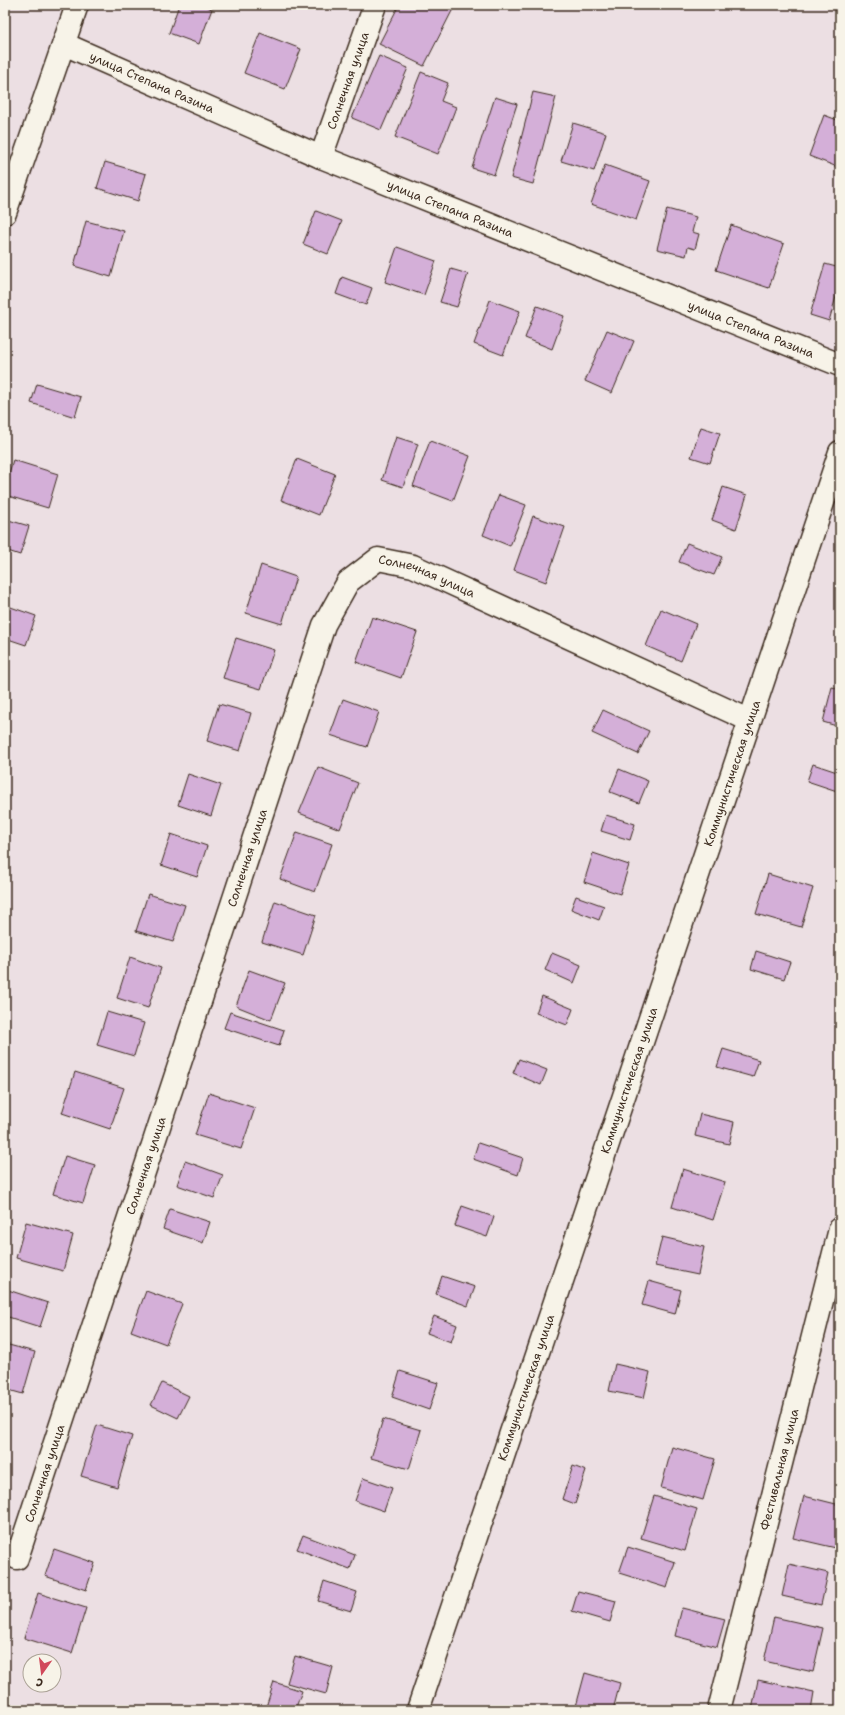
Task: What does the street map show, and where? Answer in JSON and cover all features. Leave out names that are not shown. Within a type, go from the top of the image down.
[{"type":"street","points":[[5,213],[77,5]]},
{"type":"street","name":"Солнечная улица","points":[[321,157],[375,5]]},
{"type":"street","name":"улица Степана Разина","points":[[64,44],[321,157],[840,364]]},
{"type":"street","name":"Коммунистическая улица","points":[[418,1710],[840,452]]},
{"type":"street","name":"Солнечная улица","points":[[17,1558],[324,625],[348,582],[378,559],[413,566],[749,720]]},
{"type":"street","name":"Фестивальная улица","points":[[719,1710],[840,1229]]},
{"type":"building","points":[[179,5],[202,5],[212,9],[199,44],[169,33]]},
{"type":"building","points":[[399,5],[455,5],[424,66],[379,44]]},
{"type":"building","points":[[260,33],[301,49],[285,89],[244,73]]},
{"type":"building","points":[[379,56],[408,68],[381,130],[352,118]]},
{"type":"building","points":[[421,72],[448,83],[441,101],[456,107],[438,154],[395,137]]},
{"type":"building","points":[[840,80],[840,98],[834,96]]},
{"type":"building","points":[[533,92],[556,97],[533,184],[511,178]]},
{"type":"building","points":[[495,97],[517,104],[494,175],[472,168]]},
{"type":"building","points":[[824,115],[840,121],[840,168],[809,156]]},
{"type":"building","points":[[573,123],[606,133],[594,171],[561,161]]},
{"type":"building","points":[[105,162],[146,174],[138,201],[97,188]]},
{"type":"building","points":[[605,165],[650,181],[636,220],[591,204]]},
{"type":"building","points":[[667,209],[696,217],[692,232],[699,234],[695,249],[688,247],[686,256],[657,249]]},
{"type":"building","points":[[316,211],[342,221],[328,254],[303,244]]},
{"type":"building","points":[[86,221],[124,231],[111,277],[74,266]]},
{"type":"building","points":[[731,225],[784,244],[769,288],[716,270]]},
{"type":"building","points":[[397,247],[436,261],[424,295],[385,282]]},
{"type":"building","points":[[825,264],[840,268],[840,283],[829,321],[810,315]]},
{"type":"building","points":[[451,269],[468,274],[457,307],[440,302]]},
{"type":"building","points":[[342,277],[372,288],[366,305],[336,294]]},
{"type":"building","points":[[490,300],[520,311],[503,355],[474,344]]},
{"type":"building","points":[[537,306],[564,316],[552,349],[525,338]]},
{"type":"building","points":[[607,330],[634,341],[612,393],[585,381]]},
{"type":"building","points":[[37,384],[81,397],[75,417],[31,403]]},
{"type":"building","points":[[701,427],[720,433],[710,463],[691,457]]},
{"type":"building","points":[[396,437],[418,444],[403,487],[382,480]]},
{"type":"building","points":[[430,441],[470,456],[453,501],[413,486]]},
{"type":"building","points":[[297,459],[335,474],[319,515],[281,500]]},
{"type":"building","points":[[13,460],[58,474],[48,508],[5,495],[5,486]]},
{"type":"building","points":[[723,487],[747,495],[736,529],[712,520]]},
{"type":"building","points":[[499,495],[526,505],[510,546],[483,535]]},
{"type":"building","points":[[533,516],[565,527],[546,582],[514,570]]},
{"type":"building","points":[[5,519],[29,526],[20,555],[5,550]]},
{"type":"building","points":[[687,543],[722,557],[714,575],[679,562]]},
{"type":"building","points":[[261,565],[296,577],[282,624],[246,613]]},
{"type":"building","points":[[5,605],[36,616],[26,645],[5,638]]},
{"type":"building","points":[[661,609],[696,624],[681,661],[646,646]]},
{"type":"building","points":[[372,617],[417,632],[401,678],[356,662]]},
{"type":"building","points":[[236,638],[274,650],[261,689],[223,678]]},
{"type":"building","points":[[832,687],[840,689],[840,727],[823,722]]},
{"type":"building","points":[[343,699],[379,712],[367,747],[330,735]]},
{"type":"building","points":[[219,704],[251,713],[240,751],[207,741]]},
{"type":"building","points":[[603,710],[649,731],[638,754],[592,733]]},
{"type":"building","points":[[813,764],[840,773],[840,792],[807,781]]},
{"type":"building","points":[[318,767],[358,783],[340,829],[299,813]]},
{"type":"building","points":[[619,769],[648,781],[639,803],[610,792]]},
{"type":"building","points":[[188,774],[221,785],[211,816],[178,805]]},
{"type":"building","points":[[606,815],[635,824],[630,840],[601,831]]},
{"type":"building","points":[[297,832],[332,844],[315,892],[280,879]]},
{"type":"building","points":[[171,834],[207,846],[197,877],[161,865]]},
{"type":"building","points":[[593,853],[629,865],[620,894],[584,882]]},
{"type":"building","points":[[768,874],[813,888],[801,927],[756,914]]},
{"type":"building","points":[[148,894],[185,905],[173,942],[136,931]]},
{"type":"building","points":[[576,896],[604,906],[599,920],[571,909]]},
{"type":"building","points":[[275,901],[316,915],[303,955],[262,942]]},
{"type":"building","points":[[756,951],[790,962],[784,979],[751,969]]},
{"type":"building","points":[[552,953],[581,965],[574,983],[545,970]]},
{"type":"building","points":[[130,957],[161,968],[148,1008],[117,998]]},
{"type":"building","points":[[249,970],[285,983],[271,1020],[236,1006]]},
{"type":"building","points":[[542,996],[573,1009],[567,1025],[536,1013]]},
{"type":"building","points":[[107,1012],[144,1023],[134,1056],[97,1045]]},
{"type":"building","points":[[230,1012],[284,1030],[279,1046],[224,1028]]},
{"type":"building","points":[[723,1049],[759,1060],[753,1077],[717,1067]]},
{"type":"building","points":[[519,1059],[547,1070],[541,1085],[513,1073]]},
{"type":"building","points":[[75,1072],[124,1088],[110,1129],[62,1113]]},
{"type":"building","points":[[209,1093],[255,1108],[241,1149],[195,1135]]},
{"type":"building","points":[[700,1114],[734,1122],[729,1144],[695,1136]]},
{"type":"building","points":[[478,1143],[523,1158],[518,1175],[473,1159]]},
{"type":"building","points":[[65,1156],[95,1165],[83,1203],[53,1194]]},
{"type":"building","points":[[185,1161],[223,1175],[214,1198],[177,1185]]},
{"type":"building","points":[[683,1169],[725,1182],[713,1220],[672,1207]]},
{"type":"building","points":[[462,1206],[494,1217],[487,1237],[455,1226]]},
{"type":"building","points":[[170,1209],[210,1222],[203,1243],[163,1229]]},
{"type":"building","points":[[26,1222],[73,1235],[63,1271],[16,1258]]},
{"type":"building","points":[[662,1237],[704,1247],[698,1275],[655,1266]]},
{"type":"building","points":[[442,1276],[475,1287],[468,1306],[436,1294]]},
{"type":"building","points":[[649,1281],[681,1290],[675,1314],[642,1305]]},
{"type":"building","points":[[8,1290],[48,1303],[40,1327],[5,1316],[5,1299]]},
{"type":"building","points":[[146,1291],[182,1304],[166,1344],[131,1331]]},
{"type":"building","points":[[434,1316],[457,1325],[451,1342],[427,1333]]},
{"type":"building","points":[[5,1344],[35,1352],[23,1394],[5,1389]]},
{"type":"building","points":[[615,1364],[650,1372],[644,1398],[609,1391]]},
{"type":"building","points":[[400,1371],[438,1383],[429,1410],[392,1397]]},
{"type":"building","points":[[162,1383],[189,1396],[178,1418],[151,1405]]},
{"type":"building","points":[[383,1419],[421,1430],[409,1469],[371,1458]]},
{"type":"building","points":[[97,1425],[132,1436],[117,1487],[81,1476]]},
{"type":"building","points":[[672,1447],[715,1459],[703,1500],[661,1488]]},
{"type":"building","points":[[573,1466],[586,1471],[575,1504],[562,1499]]},
{"type":"building","points":[[363,1478],[392,1488],[384,1511],[355,1501]]},
{"type":"building","points":[[654,1496],[697,1509],[685,1551],[641,1538]]},
{"type":"building","points":[[804,1496],[840,1505],[840,1529],[836,1548],[793,1538]]},
{"type":"building","points":[[303,1535],[355,1555],[350,1569],[297,1549]]},
{"type":"building","points":[[628,1547],[675,1562],[667,1588],[619,1573]]},
{"type":"building","points":[[54,1549],[95,1563],[86,1590],[45,1576]]},
{"type":"building","points":[[789,1564],[828,1573],[821,1605],[782,1596]]},
{"type":"building","points":[[324,1581],[357,1592],[351,1611],[318,1601]]},
{"type":"building","points":[[578,1591],[616,1601],[610,1622],[572,1611]]},
{"type":"building","points":[[38,1593],[86,1608],[72,1653],[24,1638]]},
{"type":"building","points":[[682,1608],[725,1619],[717,1647],[675,1636]]},
{"type":"building","points":[[774,1617],[823,1628],[813,1672],[764,1661]]},
{"type":"building","points":[[295,1656],[333,1667],[326,1694],[287,1683]]},
{"type":"building","points":[[585,1673],[620,1683],[613,1710],[575,1710]]},
{"type":"building","points":[[758,1680],[814,1692],[811,1710],[752,1710]]},
{"type":"building","points":[[274,1682],[302,1691],[295,1710],[265,1710]]}]
